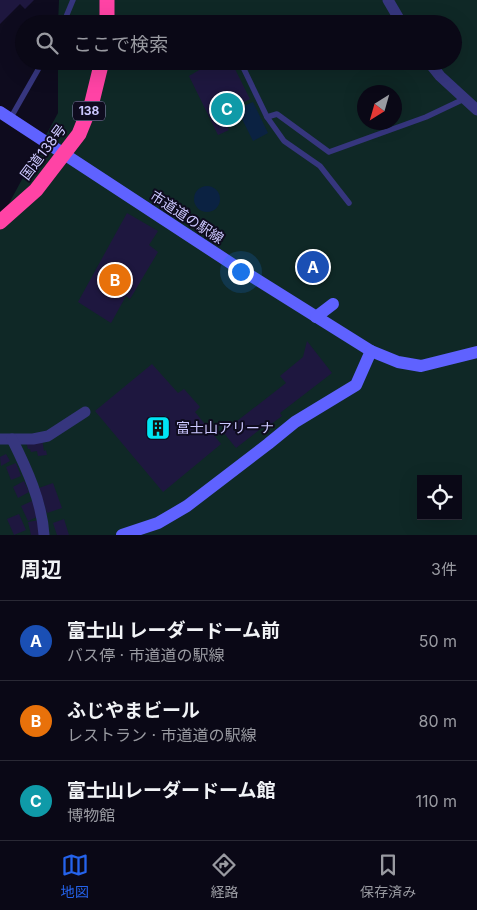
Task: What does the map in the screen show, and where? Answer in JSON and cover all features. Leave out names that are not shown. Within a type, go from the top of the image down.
[{"type":"highway","points":[[107,0],[107,15]]},
{"type":"highway","name":"国道138号","points":[[0,222],[36,190],[79,134],[92,102],[100,70]]},
{"type":"street","points":[[388,0],[397,15]]},
{"type":"street","points":[[435,70],[477,110]]},
{"type":"street","name":"市道道の駅線","points":[[5,116],[371,351],[398,362],[421,366],[477,352]]},
{"type":"street","points":[[316,317],[333,304]]},
{"type":"street","points":[[122,535],[158,523],[186,506],[295,422],[356,385],[371,351]]},
{"type":"street","points":[[44,535],[43,519],[32,485],[6,439],[33,439],[48,436],[85,412]]},
{"type":"lane","points":[[68,15],[73,0]]},
{"type":"lane","points":[[5,116],[37,70]]},
{"type":"lane","points":[[244,70],[267,118],[284,141],[320,166],[349,203]]},
{"type":"lane","points":[[267,118],[277,114],[329,152],[426,118],[464,99]]},
{"type":"green space","points":[[59,0],[477,0],[477,535],[0,535],[0,220],[58,113],[58,70],[462,70],[462,15],[58,15]]},
{"type":"water","points":[[253,102],[268,133],[253,141],[237,109]]},
{"type":"water","points":[[207,186],[216,190],[220,199],[216,208],[207,212],[198,208],[194,199],[198,190]]},
{"type":"building","points":[[0,0],[34,0],[25,9],[20,4],[0,24]]},
{"type":"building","points":[[199,70],[236,70],[250,99],[233,108],[234,112],[223,117],[229,130],[218,135],[189,76]]},
{"type":"building","points":[[127,213],[158,231],[149,245],[158,252],[130,299],[126,296],[111,323],[78,302]]},
{"type":"building","points":[[307,341],[332,373],[280,413],[282,416],[270,425],[268,423],[236,448],[223,432],[286,383],[280,376],[303,357]]},
{"type":"building","name":"富士山アリーナ","points":[[152,364],[178,393],[184,389],[200,407],[195,412],[221,444],[163,492],[95,411]]},
{"type":"building","points":[[42,439],[44,451],[46,450],[47,455],[38,456],[37,451],[31,452],[28,449],[26,442]]},
{"type":"building","points":[[6,454],[10,461],[1,466],[0,457]]},
{"type":"building","points":[[16,463],[21,476],[11,480],[6,467]]},
{"type":"building","points":[[24,481],[29,492],[18,498],[13,487]]},
{"type":"building","points":[[53,483],[62,508],[47,513],[39,488]]},
{"type":"building","points":[[32,501],[39,516],[28,521],[21,506]]},
{"type":"building","points":[[19,514],[26,530],[14,535],[7,519]]},
{"type":"building","points":[[64,519],[69,535],[57,535],[53,523]]},
{"type":"building","points":[[39,520],[41,535],[31,535],[28,522]]},
{"type":"place","name":"富士山レーダードーム館","points":[[227,109]]},
{"type":"place","name":"富士山 レーダードーム前","points":[[313,267]]},
{"type":"place","name":"ふじやまビール","points":[[115,280]]},
{"type":"place","name":"富士山アリーナ","points":[[158,428]]}]
